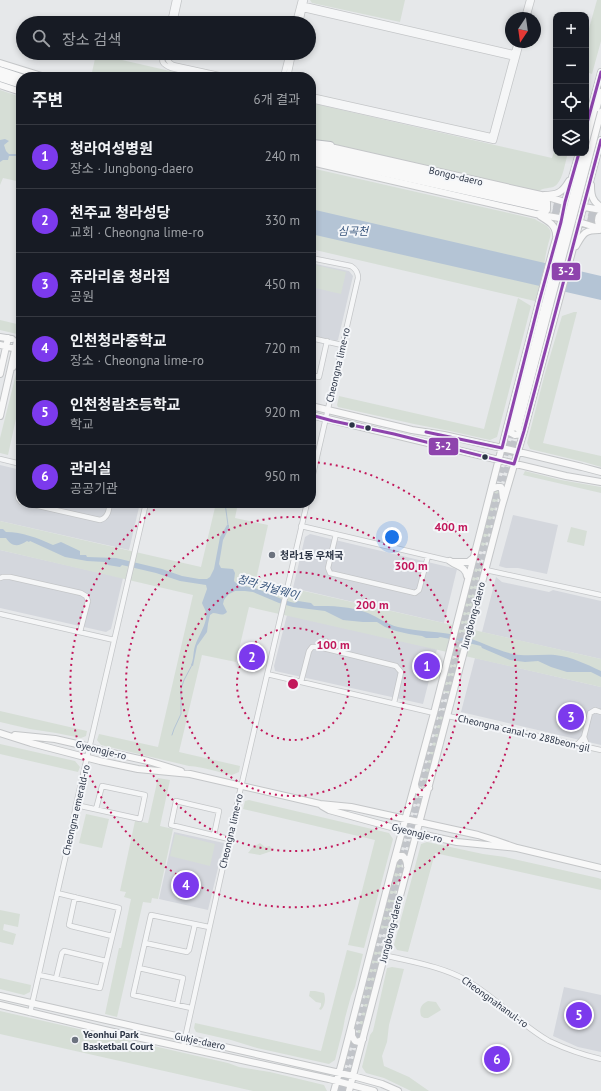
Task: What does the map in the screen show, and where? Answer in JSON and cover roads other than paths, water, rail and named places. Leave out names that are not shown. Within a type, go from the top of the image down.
[{"type":"highway","points":[[0,71],[16,76]]},
{"type":"highway","points":[[0,77],[16,82]]},
{"type":"highway","points":[[316,144],[330,146]]},
{"type":"highway","name":"Bongo-daero","points":[[316,149],[540,204]]},
{"type":"highway","name":"Bongo-daero","points":[[316,162],[540,204]]},
{"type":"main road","points":[[0,62],[30,72]]},
{"type":"main road","points":[[588,120],[601,72]]},
{"type":"main road","points":[[0,85],[16,90]]},
{"type":"main road","points":[[589,136],[601,92]]},
{"type":"main road","name":"Jungbong-daero","points":[[515,429],[544,304],[601,112]]},
{"type":"main road","name":"Jungbong-daero","points":[[334,1091],[502,448],[515,429],[557,306],[601,140]]},
{"type":"main road","name":"Bongo-daero","points":[[330,146],[540,204],[562,218],[601,229]]},
{"type":"main road","name":"Jungbong-daero","points":[[544,304],[553,249],[578,156]]},
{"type":"main road","name":"Jungbong-daero","points":[[350,1088],[406,870],[448,716],[462,657],[502,506],[518,452],[515,429],[544,304],[583,156]]},
{"type":"main road","points":[[553,249],[556,232],[554,226],[549,222],[540,204],[563,191],[575,168]]},
{"type":"main road","points":[[591,174],[591,195],[601,208]]},
{"type":"main road","name":"Bongo-daero","points":[[540,204],[565,202],[583,207],[601,208]]},
{"type":"main road","points":[[572,252],[582,235],[586,232],[601,229],[598,224],[598,217],[601,214]]},
{"type":"main road","points":[[0,337],[16,340]]},
{"type":"main road","points":[[1,371],[3,346],[8,338]]},
{"type":"main road","points":[[3,346],[16,349]]},
{"type":"main road","points":[[0,416],[10,371],[16,354]]},
{"type":"main road","points":[[0,357],[1,371]]},
{"type":"main road","points":[[10,371],[16,361]]},
{"type":"main road","points":[[316,407],[404,428],[502,448],[601,472]]},
{"type":"main road","points":[[316,416],[574,478],[601,482]]},
{"type":"main road","points":[[492,489],[501,487],[503,496],[502,506]]},
{"type":"main road","points":[[450,561],[468,562],[473,558]]},
{"type":"main road","points":[[450,561],[465,570],[467,580]]},
{"type":"main road","name":"Gyeongje-ro","points":[[0,733],[55,738],[148,761],[190,774],[320,804],[351,806],[478,835],[517,848],[601,868]]},
{"type":"main road","name":"Gyeongje-ro","points":[[9,735],[31,744],[138,769],[190,774]]},
{"type":"main road","points":[[415,785],[416,789],[420,793],[423,793],[429,788]]},
{"type":"main road","name":"Gyeongje-ro","points":[[320,804],[329,810],[402,830],[457,842],[517,848]]},
{"type":"main road","points":[[394,860],[398,856],[403,856],[406,858],[406,870]]},
{"type":"main road","name":"Gukje-daero","points":[[0,996],[339,1072],[382,1084],[398,1091]]},
{"type":"main road","name":"Gukje-daero","points":[[0,1005],[109,1031],[336,1081],[350,1088],[374,1091]]},
{"type":"main road","points":[[352,1024],[352,1036],[354,1040],[359,1042],[363,1039]]},
{"type":"street","points":[[172,16],[175,0]]},
{"type":"street","points":[[176,16],[179,0]]},
{"type":"street","points":[[526,12],[529,0]]},
{"type":"street","points":[[529,12],[532,0]]},
{"type":"street","points":[[298,16],[302,4]]},
{"type":"street","points":[[301,16],[302,4]]},
{"type":"street","points":[[302,4],[515,56]]},
{"type":"street","points":[[515,56],[516,48]]},
{"type":"street","points":[[492,138],[518,48]]},
{"type":"street","points":[[163,60],[165,66],[188,72]]},
{"type":"street","points":[[168,60],[169,63],[173,65],[205,72]]},
{"type":"street","points":[[284,72],[287,60]]},
{"type":"street","points":[[289,72],[292,60]]},
{"type":"street","points":[[316,97],[492,138]]},
{"type":"street","points":[[316,101],[492,138]]},
{"type":"street","name":"Cheongna lime-ro","points":[[316,259],[351,266],[358,274],[316,461]]},
{"type":"street","points":[[316,339],[342,345]]},
{"type":"street","points":[[316,377],[319,377],[327,342]]},
{"type":"street","points":[[0,459],[16,463]]},
{"type":"street","points":[[47,508],[100,520],[105,518],[109,508]]},
{"type":"street","name":"Cheongna emerald-ro","points":[[30,1013],[76,805],[145,508]]},
{"type":"street","points":[[305,508],[301,526],[450,561]]},
{"type":"street","name":"Cheongna lime-ro","points":[[183,1047],[301,526]]},
{"type":"street","points":[[336,534],[328,568],[330,573],[404,591],[415,593],[419,590],[428,556]]},
{"type":"street","points":[[486,570],[601,595]]},
{"type":"street","points":[[0,578],[3,576],[10,577],[81,593],[86,596],[88,601],[80,632]]},
{"type":"street","points":[[0,614],[114,640]]},
{"type":"street","points":[[301,682],[309,651],[312,647],[319,647],[396,666],[401,672],[394,703]]},
{"type":"street","points":[[267,674],[434,713]]},
{"type":"street","name":"Cheongna canal-ro 288beon-gil","points":[[584,737],[590,713],[595,710],[601,712]]},
{"type":"street","name":"Cheongna canal-ro 288beon-gil","points":[[448,716],[601,750]]},
{"type":"street","points":[[577,745],[584,737],[588,747]]},
{"type":"street","points":[[76,805],[140,819],[145,795],[102,786],[96,809]]},
{"type":"street","points":[[214,835],[219,811],[176,801],[171,826],[229,839]]},
{"type":"street","points":[[39,974],[100,988],[119,908],[57,893]]},
{"type":"street","points":[[75,898],[69,925],[112,936]]},
{"type":"street","points":[[191,1008],[133,995],[144,943],[151,915],[209,927]]},
{"type":"street","points":[[144,943],[187,952],[190,950],[195,924]]},
{"type":"street","points":[[56,978],[62,953],[64,951],[106,961]]},
{"type":"street","name":"Cheongnahanul-ro","points":[[384,955],[436,967],[460,977],[478,988],[549,1040],[573,1051],[601,1059]]},
{"type":"street","points":[[139,968],[183,978],[177,1005]]},
{"type":"water","points":[[5,139],[9,141],[4,145],[6,151],[9,154],[16,154],[16,156],[9,156],[8,160],[3,160],[0,162],[0,140]]},
{"type":"water","name":"심곡천","points":[[316,210],[601,276],[601,300],[316,235]]},
{"type":"water","points":[[227,525],[229,525],[229,528],[223,540],[219,564],[221,568],[233,569],[235,573],[234,581],[238,584],[255,588],[290,602],[295,603],[298,601],[311,603],[314,606],[334,606],[354,609],[368,613],[398,627],[461,636],[513,654],[555,655],[567,657],[601,671],[601,677],[591,672],[567,672],[538,661],[525,662],[510,660],[482,648],[481,646],[440,637],[426,638],[396,631],[377,622],[343,620],[325,611],[293,607],[253,592],[245,591],[235,591],[226,597],[223,604],[227,612],[222,615],[213,613],[210,615],[207,632],[197,646],[193,666],[191,665],[195,646],[206,621],[206,612],[202,603],[207,589],[206,585],[180,581],[156,573],[122,565],[120,567],[108,565],[105,562],[87,561],[65,557],[30,541],[15,545],[6,538],[0,538],[0,529],[3,529],[6,532],[30,536],[53,545],[61,542],[80,551],[80,555],[86,555],[87,557],[116,558],[162,569],[182,576],[207,579],[210,577],[214,569],[220,537]]},
{"type":"waterway","points":[[226,508],[228,525]]},
{"type":"waterway","points":[[172,735],[181,714],[181,689],[192,665]]},
{"type":"tunnel","points":[[542,201],[601,215]]},
{"type":"tunnel","points":[[541,207],[601,221]]},
{"type":"tunnel","points":[[339,1091],[512,430]]},
{"type":"tunnel","points":[[344,1091],[517,431]]},
{"type":"place","name":"청라1동 우채국","points":[[272,555]]},
{"type":"place","name":"천주교 청라성당","points":[[252,657]]},
{"type":"place","name":"청라여성병원","points":[[427,666]]},
{"type":"place","name":"쥬라리움 청라점","points":[[571,717]]},
{"type":"place","name":"인천청라중학교","points":[[186,885]]},
{"type":"place","name":"인천청람초등학교","points":[[579,1015]]},
{"type":"place","name":"Yeonhui Park Basketball Court","points":[[75,1040]]},
{"type":"place","name":"관리실","points":[[497,1059]]},
{"type":"water label","name":"청라 커널웨이","points":[[268,587]]}]
